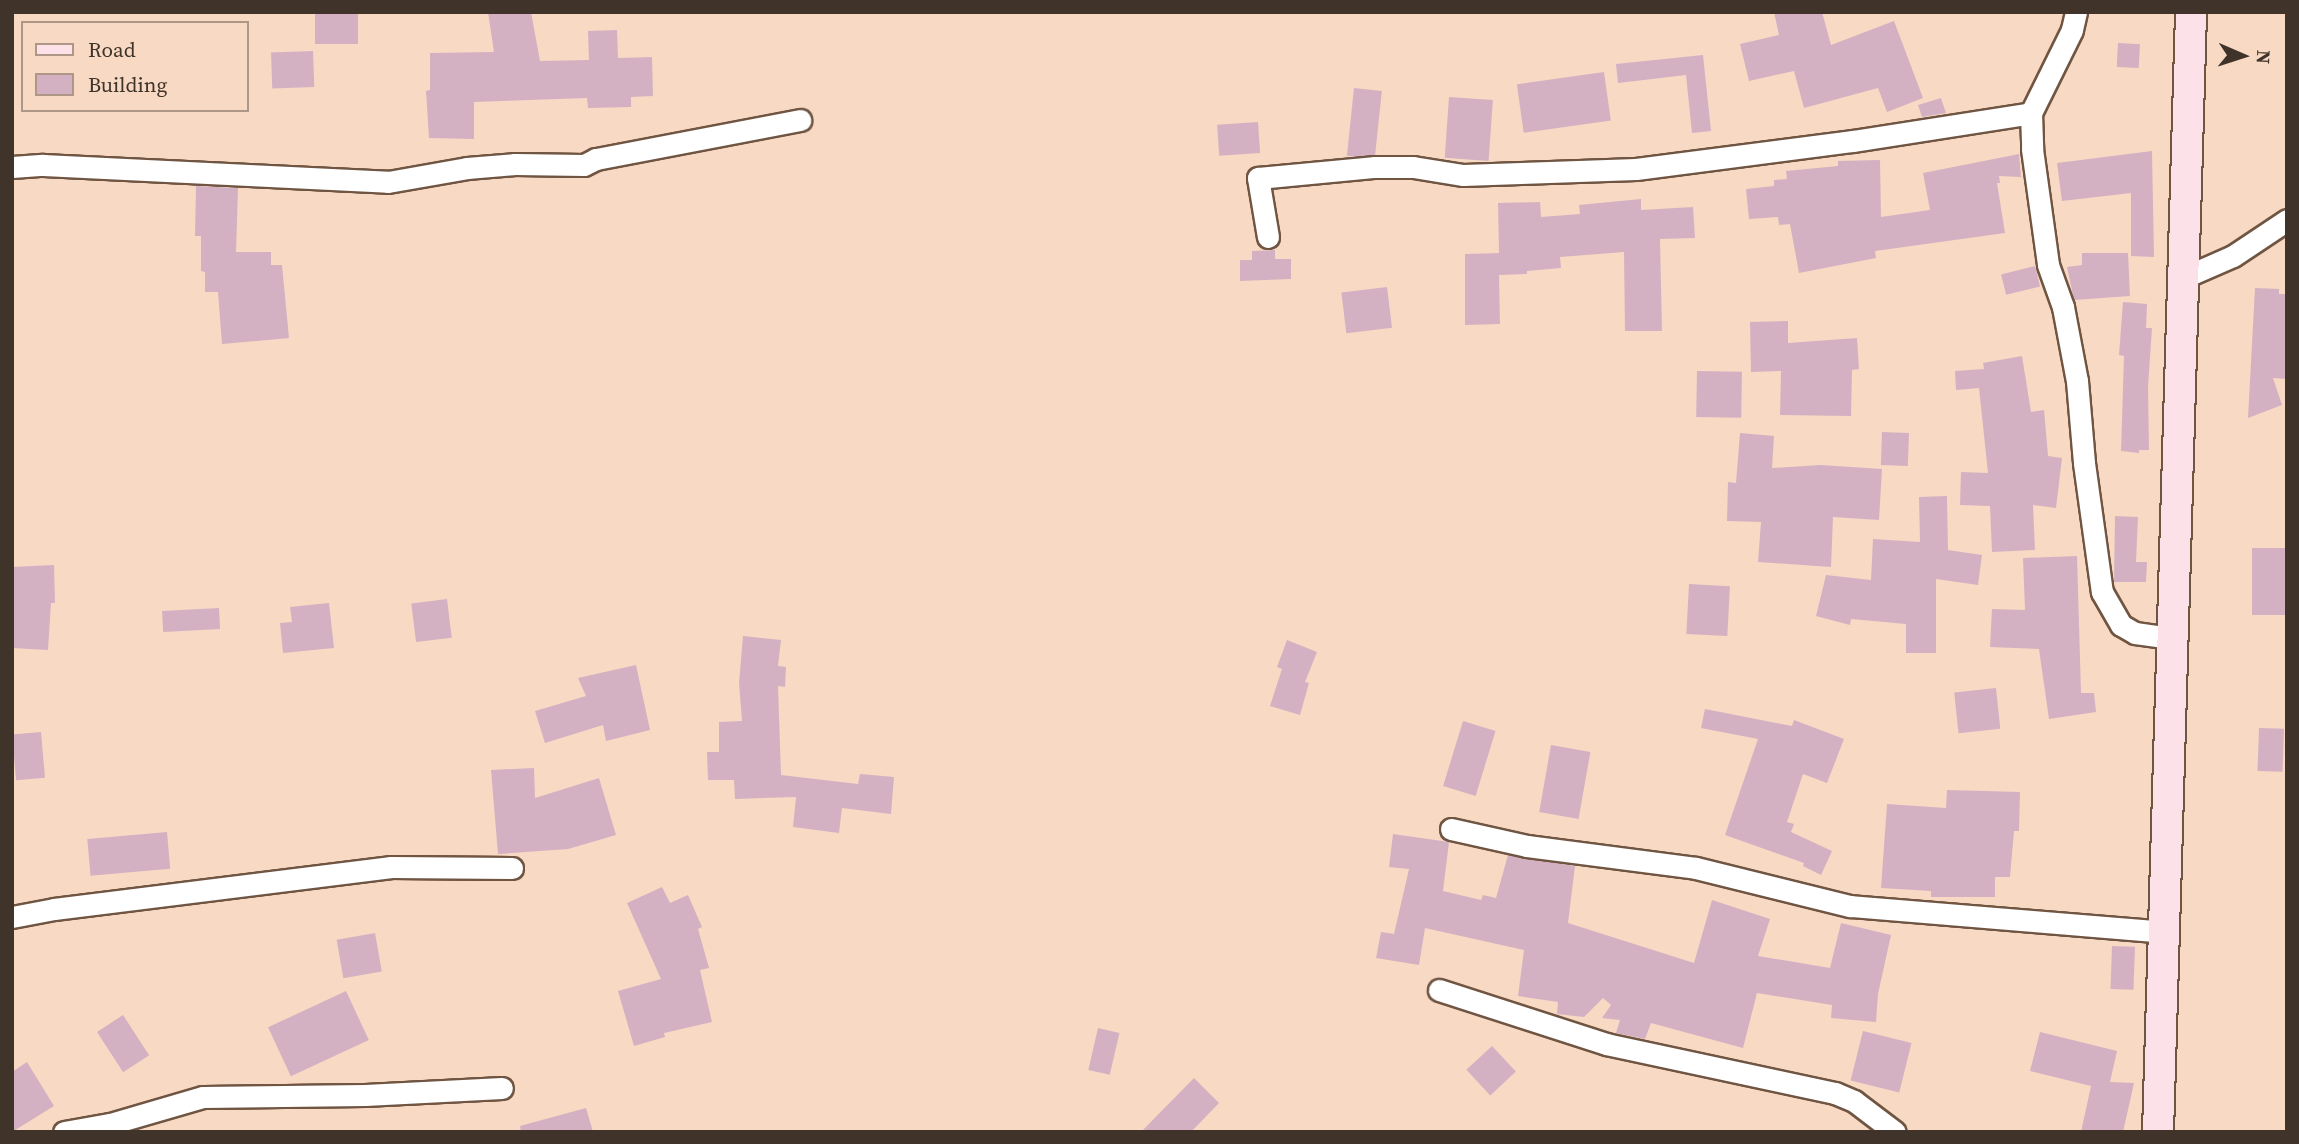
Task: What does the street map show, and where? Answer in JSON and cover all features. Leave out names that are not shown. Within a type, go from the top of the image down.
[{"type":"main road","points":[[2158,1132],[2191,12]]},
{"type":"street","points":[[2076,12],[2072,30],[2031,113],[2032,149],[2048,265],[2063,307],[2077,381],[2084,463],[2102,592],[2121,625],[2135,633],[2172,638]]},
{"type":"street","points":[[1268,237],[1258,178],[1365,168],[1413,167],[1463,175],[1636,169],[1827,145],[2031,113]]},
{"type":"street","points":[[12,167],[43,165],[224,172],[388,182],[467,168],[584,164],[596,159],[800,120]]},
{"type":"street","points":[[2185,277],[2233,256],[2287,220]]},
{"type":"street","points":[[1451,829],[1527,846],[1696,868],[1850,906],[2165,932]]},
{"type":"street","points":[[12,917],[54,909],[391,867],[512,869]]},
{"type":"street","points":[[1439,989],[1606,1044],[1835,1093],[1854,1101],[1895,1132]]},
{"type":"street","points":[[64,1132],[110,1125],[203,1097],[365,1095],[502,1088]]},
{"type":"building","points":[[315,12],[358,12],[358,44],[315,44]]},
{"type":"building","points":[[488,12],[531,12],[540,61],[589,60],[588,31],[617,30],[618,58],[652,57],[653,96],[631,97],[631,107],[588,108],[587,98],[474,102],[474,139],[429,138],[426,91],[430,90],[430,53],[494,52]]},
{"type":"building","points":[[1774,12],[1822,12],[1831,45],[1894,21],[1923,98],[1887,112],[1878,88],[1804,108],[1794,71],[1749,81],[1740,44],[1779,35]]},
{"type":"building","points":[[2118,43],[2140,44],[2139,68],[2117,67]]},
{"type":"building","points":[[313,51],[314,87],[272,88],[271,52]]},
{"type":"building","points":[[1703,55],[1711,131],[1692,133],[1686,75],[1618,83],[1616,64]]},
{"type":"building","points":[[1604,72],[1611,121],[1524,133],[1517,84]]},
{"type":"building","points":[[1354,88],[1382,91],[1375,159],[1347,156]]},
{"type":"building","points":[[1449,97],[1493,100],[1489,161],[1445,158]]},
{"type":"building","points":[[1941,98],[1946,113],[1922,117],[1918,105]]},
{"type":"building","points":[[1258,122],[1260,153],[1219,156],[1217,125]]},
{"type":"building","points":[[2152,151],[2154,257],[2131,256],[2131,193],[2062,201],[2057,163]]},
{"type":"building","points":[[2019,154],[2021,177],[1999,176],[2000,183],[1997,183],[2005,233],[1875,251],[1876,258],[1799,273],[1790,224],[1779,225],[1778,217],[1749,219],[1746,189],[1774,186],[1774,180],[1787,179],[1786,171],[1838,166],[1838,161],[1880,160],[1881,217],[1930,210],[1923,173]]},
{"type":"building","points":[[196,186],[238,188],[236,252],[271,252],[271,265],[282,265],[289,338],[222,344],[218,292],[205,292],[205,272],[201,271],[201,236],[195,236]]},
{"type":"building","points":[[1641,199],[1641,210],[1693,207],[1695,238],[1660,239],[1662,331],[1625,331],[1624,252],[1560,257],[1561,268],[1527,271],[1527,274],[1499,275],[1500,324],[1465,325],[1465,254],[1499,253],[1498,203],[1540,202],[1541,217],[1580,214],[1579,205]]},
{"type":"building","points":[[1275,250],[1275,259],[1291,259],[1291,279],[1240,281],[1240,260],[1252,260],[1252,251]]},
{"type":"building","points":[[2082,253],[2128,253],[2130,296],[2074,300],[2067,267],[2082,265]]},
{"type":"building","points":[[2035,266],[2040,286],[2006,295],[2001,274]]},
{"type":"building","points":[[1387,287],[1392,328],[1346,333],[1341,293]]},
{"type":"building","points":[[2255,288],[2279,289],[2279,294],[2287,294],[2287,379],[2273,378],[2282,405],[2248,418]]},
{"type":"building","points":[[2123,302],[2147,304],[2146,328],[2152,328],[2148,387],[2149,450],[2139,450],[2139,453],[2121,451],[2124,356],[2119,355]]},
{"type":"building","points":[[1788,321],[1788,343],[1857,338],[1859,369],[1852,370],[1851,416],[1780,415],[1781,371],[1751,372],[1750,322]]},
{"type":"building","points":[[2022,356],[2031,412],[2044,410],[2048,456],[2062,458],[2056,508],[2033,505],[2035,550],[1992,552],[1990,506],[1960,505],[1961,472],[1988,473],[1979,388],[1956,390],[1955,371],[1984,369],[1983,363]]},
{"type":"building","points":[[1697,371],[1742,372],[1741,418],[1696,417]]},
{"type":"building","points":[[1882,432],[1909,433],[1908,466],[1881,465]]},
{"type":"building","points":[[1740,433],[1774,436],[1772,468],[1821,465],[1882,469],[1879,520],[1833,517],[1831,567],[1758,562],[1761,522],[1727,521],[1728,482],[1736,483]]},
{"type":"building","points":[[1947,496],[1948,550],[1982,555],[1978,585],[1936,579],[1936,653],[1906,653],[1906,624],[1851,619],[1850,625],[1816,616],[1826,575],[1871,580],[1873,539],[1920,542],[1919,497]]},
{"type":"building","points":[[2115,516],[2138,517],[2136,562],[2147,562],[2146,582],[2114,582]]},
{"type":"building","points":[[2252,548],[2287,548],[2287,615],[2252,615]]},
{"type":"building","points":[[2077,556],[2081,693],[2094,693],[2096,712],[2049,719],[2039,649],[1990,647],[1992,609],[2025,610],[2023,558]]},
{"type":"building","points":[[54,565],[55,603],[51,603],[48,650],[12,648],[12,567]]},
{"type":"building","points":[[1689,584],[1730,586],[1727,636],[1686,634]]},
{"type":"building","points":[[447,599],[452,638],[416,642],[411,603]]},
{"type":"building","points":[[329,603],[334,648],[283,653],[280,623],[292,622],[290,607]]},
{"type":"building","points":[[219,608],[220,629],[163,632],[162,611]]},
{"type":"building","points":[[743,636],[781,640],[778,666],[786,667],[785,687],[778,686],[781,775],[858,784],[860,774],[894,777],[891,814],[842,808],[839,833],[793,827],[796,797],[735,799],[734,780],[708,780],[707,752],[719,752],[719,722],[742,721],[739,683]]},
{"type":"building","points":[[1287,640],[1317,652],[1305,682],[1309,683],[1300,715],[1270,706],[1282,669],[1277,667]]},
{"type":"building","points":[[636,665],[650,730],[606,741],[603,725],[545,743],[535,711],[586,696],[578,678]]},
{"type":"building","points":[[1996,688],[2000,729],[1959,733],[1954,692]]},
{"type":"building","points":[[1705,709],[1792,726],[1794,720],[1844,739],[1827,783],[1803,774],[1787,822],[1794,824],[1791,832],[1832,851],[1821,875],[1803,866],[1804,863],[1725,835],[1758,739],[1701,728]]},
{"type":"building","points":[[1463,721],[1496,731],[1476,796],[1443,786]]},
{"type":"building","points":[[2259,728],[2284,729],[2282,772],[2257,771]]},
{"type":"building","points":[[41,732],[45,778],[16,780],[12,735]]},
{"type":"building","points":[[1551,745],[1590,752],[1579,819],[1539,812]]},
{"type":"building","points":[[534,768],[535,798],[599,778],[616,835],[568,849],[498,854],[491,770]]},
{"type":"building","points":[[1947,790],[2020,792],[2019,831],[2014,831],[2010,877],[1995,877],[1995,897],[1931,897],[1931,891],[1881,888],[1887,804],[1946,808]]},
{"type":"building","points":[[167,832],[170,869],[91,876],[87,839]]},
{"type":"building","points":[[1393,834],[1449,842],[1443,891],[1481,900],[1483,895],[1496,898],[1508,855],[1575,866],[1568,923],[1694,963],[1712,900],[1770,919],[1758,956],[1830,968],[1841,923],[1891,935],[1878,994],[1876,1022],[1831,1018],[1832,1005],[1757,993],[1743,1048],[1651,1023],[1645,1039],[1616,1033],[1620,1020],[1602,1018],[1611,1005],[1603,998],[1584,1017],[1557,1014],[1558,1002],[1518,996],[1524,950],[1425,928],[1419,965],[1376,958],[1381,932],[1394,934],[1409,869],[1389,867]]},
{"type":"building","points":[[662,887],[670,903],[688,895],[702,927],[698,929],[709,968],[700,970],[712,1022],[664,1033],[665,1037],[634,1046],[618,991],[661,979],[627,903]]},
{"type":"building","points":[[375,933],[382,971],[343,978],[337,940]]},
{"type":"building","points":[[2112,946],[2135,947],[2133,990],[2110,989]]},
{"type":"building","points":[[346,991],[369,1040],[291,1076],[268,1027]]},
{"type":"building","points":[[123,1015],[149,1055],[123,1072],[97,1032]]},
{"type":"building","points":[[1098,1028],[1119,1033],[1110,1075],[1088,1070]]},
{"type":"building","points":[[1863,1031],[1912,1043],[1899,1093],[1851,1080]]},
{"type":"building","points":[[2040,1032],[2117,1051],[2110,1082],[2134,1083],[2123,1132],[2081,1132],[2091,1086],[2030,1071]]},
{"type":"building","points":[[1492,1046],[1516,1072],[1490,1095],[1466,1070]]},
{"type":"building","points":[[27,1062],[54,1106],[12,1132],[12,1072]]},
{"type":"building","points":[[1194,1078],[1219,1103],[1191,1132],[1141,1132]]},
{"type":"building","points":[[586,1108],[593,1132],[521,1132],[520,1126]]}]
